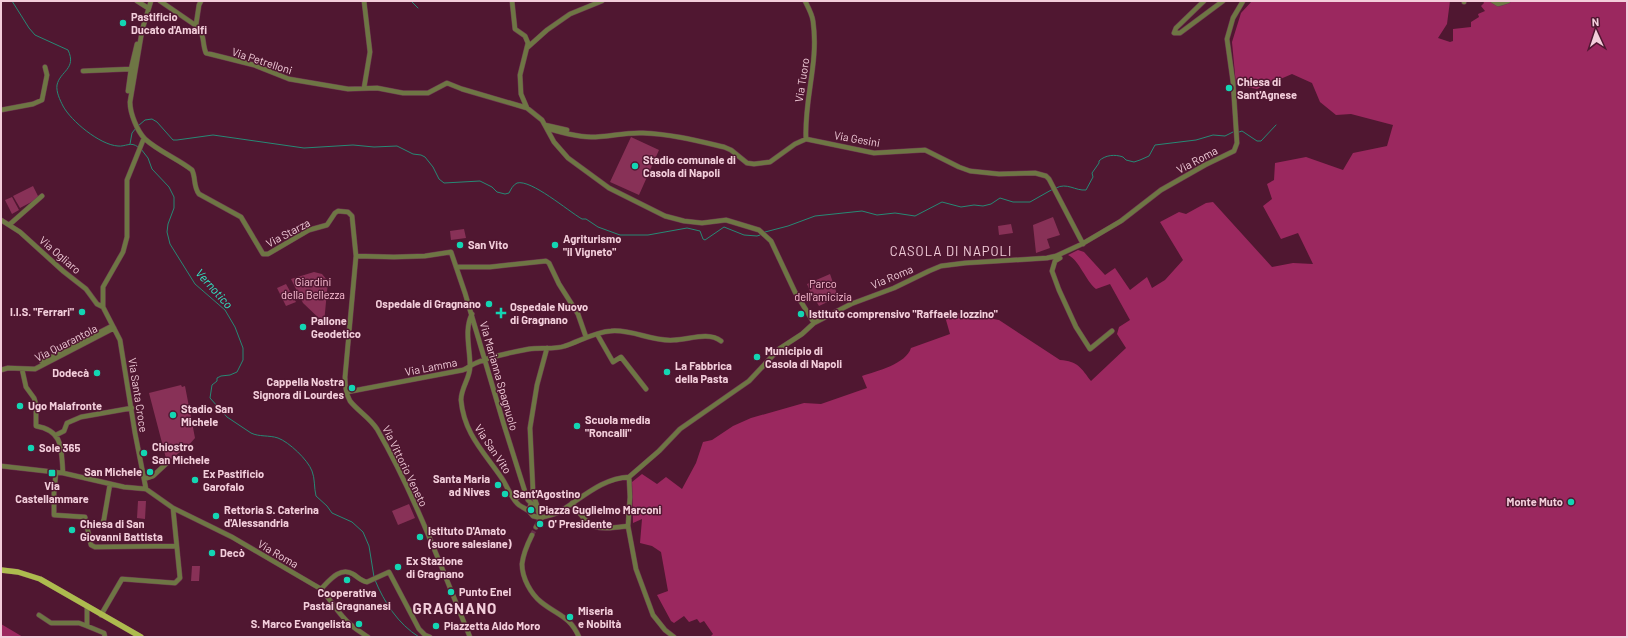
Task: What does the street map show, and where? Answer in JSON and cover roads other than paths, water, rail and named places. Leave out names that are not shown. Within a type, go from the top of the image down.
[{"type":"main road","points":[[1,570],[18,572],[40,579],[141,637]]},
{"type":"street","points":[[137,1],[148,8]]},
{"type":"street","points":[[104,307],[103,287],[123,252],[127,237],[127,180],[144,138],[130,111],[136,61],[148,8],[151,1]]},
{"type":"street","points":[[160,1],[196,25],[199,5],[202,1]]},
{"type":"street","points":[[364,1],[370,52],[364,88],[377,88],[404,93],[428,93],[448,83],[462,89],[526,108],[542,120],[556,127]]},
{"type":"street","points":[[512,1],[515,29],[527,39],[528,47],[520,75],[521,94],[526,108]]},
{"type":"street","points":[[528,47],[570,14],[602,1]]},
{"type":"street","name":"Via Tuoro","points":[[805,1],[813,20],[815,60],[806,110],[806,139]]},
{"type":"street","points":[[1204,1],[1176,28],[1174,33],[1180,33],[1223,1]]},
{"type":"street","name":"Via Roma","points":[[629,477],[659,451],[680,429],[749,381],[779,350],[802,334],[814,322],[851,304],[894,288],[941,266],[965,263],[1052,258],[1083,244],[1118,223],[1161,190],[1205,165],[1234,151],[1237,143],[1236,122],[1228,39],[1233,18],[1243,1]]},
{"type":"street","points":[[1493,1],[1498,4],[1508,1]]},
{"type":"street","name":"Via Petrelloni","points":[[196,25],[202,31],[204,49],[206,53],[211,56],[254,66],[289,79],[348,89],[364,88]]},
{"type":"street","points":[[128,91],[136,46],[141,38]]},
{"type":"street","points":[[1,110],[33,104],[42,100],[46,75],[45,67]]},
{"type":"street","points":[[83,71],[131,69]]},
{"type":"street","points":[[542,120],[554,142],[568,158],[609,188],[664,216],[684,221],[702,223],[726,220],[759,230],[771,241],[795,292],[814,322]]},
{"type":"street","points":[[546,126],[596,137]]},
{"type":"street","points":[[546,126],[579,136],[596,137],[627,132],[680,137],[724,147],[731,150],[747,163],[754,164],[770,162],[799,141],[806,139]]},
{"type":"street","name":"Via Starza","points":[[144,138],[192,170],[194,174],[195,190],[199,194],[241,217],[263,254],[268,254],[308,230],[327,224],[335,214],[342,210],[348,212],[352,216],[356,256]]},
{"type":"street","name":"Via Gesini","points":[[806,139],[874,152],[925,150],[959,168],[970,171],[999,174],[1035,173],[1046,176],[1049,179],[1083,244]]},
{"type":"street","points":[[9,226],[42,196]]},
{"type":"street","name":"Via Ogliaro","points":[[1,220],[20,232],[86,290],[97,304],[104,307]]},
{"type":"street","points":[[356,248],[363,256]]},
{"type":"street","name":"Via Marianna Spagnuolo","points":[[363,256],[425,256],[451,252],[472,314],[528,499]]},
{"type":"street","points":[[1064,253],[1064,256],[1055,261],[1052,271],[1067,310],[1082,337],[1090,349],[1112,331]]},
{"type":"street","points":[[356,256],[363,256]]},
{"type":"street","name":"Via Vittorio Veneto","points":[[356,256],[345,377],[347,392],[350,400],[375,426],[399,472],[470,637]]},
{"type":"street","points":[[456,267],[490,267],[546,260],[578,314],[586,337]]},
{"type":"street","name":"Via Santa Croce","points":[[104,307],[120,340],[135,433],[146,489]]},
{"type":"street","name":"Via San Vito","points":[[472,314],[468,334],[470,367],[462,393],[462,408],[467,427],[479,449],[502,478],[514,499]]},
{"type":"street","name":"Via Quarantola","points":[[1,370],[8,368],[37,368],[53,358],[113,327]]},
{"type":"street","name":"Via Lamma","points":[[347,392],[463,370],[475,363],[513,352],[538,347],[564,347],[586,337],[612,330],[631,331],[642,336],[664,340],[706,337],[716,338],[721,341]]},
{"type":"street","points":[[597,334],[613,362],[621,357],[646,389]]},
{"type":"street","points":[[536,527],[540,515],[534,494],[530,428],[547,348]]},
{"type":"street","points":[[22,369],[26,387],[34,398],[36,404],[36,426],[45,428],[56,435],[60,446],[63,473]]},
{"type":"street","points":[[56,435],[66,429],[67,423],[77,418],[132,408]]},
{"type":"street","points":[[144,479],[153,476],[168,462]]},
{"type":"street","points":[[1,466],[63,473],[124,487],[146,489]]},
{"type":"street","points":[[56,472],[54,515],[83,516],[87,519],[91,545],[176,546]]},
{"type":"street","points":[[514,499],[517,504],[529,511],[533,516],[557,513],[614,479],[629,477],[630,497],[628,526],[636,569],[647,604],[658,623],[674,637]]},
{"type":"street","points":[[88,527],[102,525],[110,484]]},
{"type":"street","name":"Via Roma","points":[[146,489],[173,508],[232,537],[321,589],[331,600],[342,617],[353,627],[368,637]]},
{"type":"street","points":[[514,499],[528,499]]},
{"type":"street","points":[[528,499],[540,515]]},
{"type":"street","points":[[528,499],[529,511]]},
{"type":"street","points":[[572,503],[581,516],[590,525],[597,529],[628,526]]},
{"type":"street","points":[[102,615],[122,579],[175,583],[180,578],[173,508]]},
{"type":"street","points":[[532,535],[522,564],[528,586],[541,603],[574,626],[579,637]]},
{"type":"street","points":[[321,589],[337,574],[342,572],[350,572],[363,581],[370,580],[389,572],[419,629],[424,635],[430,637]]},
{"type":"street","points":[[87,606],[87,626]]},
{"type":"street","points":[[38,615],[51,622],[79,623],[104,633],[105,637]]},
{"type":"waterway","points":[[12,1],[35,35],[68,50],[70,56],[69,66],[61,76],[57,88],[58,96],[72,118],[95,137],[111,145],[121,146],[133,144],[138,147]]},
{"type":"waterway","points":[[411,1],[418,8]]},
{"type":"waterway","points":[[138,126],[145,120],[152,119],[157,122],[173,140],[213,135],[304,148],[353,145],[374,147],[397,146],[413,154],[425,157],[433,167],[439,179],[444,183],[480,181],[492,187],[497,192],[505,194],[509,193],[512,187],[517,183],[523,183],[550,196],[582,219],[586,219],[598,227],[620,235],[648,235],[687,228],[700,231],[703,239],[705,240],[724,227],[744,235],[760,235]]},
{"type":"waterway","points":[[1239,132],[1242,131],[1257,141],[1261,141],[1276,125]]},
{"type":"waterway","points":[[130,144],[132,133],[136,128]]},
{"type":"waterway","points":[[1056,188],[1060,186],[1067,186],[1086,190],[1093,177],[1092,173],[1099,161],[1107,156],[1120,156],[1126,160],[1134,162],[1149,156],[1155,145],[1196,140],[1213,135],[1225,136],[1233,132]]},
{"type":"waterway","name":"Vernotico","points":[[141,149],[148,158],[152,169],[169,187],[174,197],[174,208],[168,224],[167,232],[170,244],[195,284],[225,310],[235,327],[243,348],[243,360],[237,372],[217,378],[217,381],[212,385],[210,398],[227,417],[251,433],[278,438],[293,447],[312,471],[316,496],[332,513],[352,522],[363,532],[369,546],[374,577]]},
{"type":"waterway","points":[[765,232],[788,226],[815,216],[862,211],[877,215],[895,213],[915,216],[942,202],[961,207],[974,205],[983,206],[991,204],[1000,198],[1013,202],[1030,202],[1053,189]]},
{"type":"waterway","name":"Vernotico","points":[[375,580],[392,612],[411,632],[419,637]]},
{"type":"tunnel","points":[[532,535],[536,527]]},
{"type":"place","name":"Pastificio Ducato d'Amalfi","points":[[123,23]]},
{"type":"place","name":"Chiesa di Sant'Agnese","points":[[1229,88]]},
{"type":"place","name":"Stadio comunale di Casola di Napoli","points":[[635,166]]},
{"type":"place","name":"San Vito","points":[[460,245]]},
{"type":"place","name":"Agriturismo \"il Vigneto\"","points":[[555,245]]},
{"type":"place","name":"Ospedale di Gragnano","points":[[489,304]]},
{"type":"place","name":"I.I.S. \"Ferrari\"","points":[[82,312]]},
{"type":"place","name":"Ospedale Nuovo di Gragnano","points":[[501,313]]},
{"type":"place","name":"Istituto comprensivo \"Raffaele Iozzino\"","points":[[801,314]]},
{"type":"place","name":"Pallone Geodetico","points":[[303,327]]},
{"type":"place","name":"Municipio di Casola di Napoli","points":[[757,357]]},
{"type":"place","name":"La Fabbrica della Pasta","points":[[667,372]]},
{"type":"place","name":"Dodecà","points":[[97,373]]},
{"type":"place","name":"Cappella Nostra Signora di Lourdes","points":[[352,388]]},
{"type":"place","name":"Ugo Malafronte","points":[[20,406]]},
{"type":"place","name":"Stadio San Michele","points":[[173,415]]},
{"type":"place","name":"Scuola media \"Roncalli\"","points":[[577,426]]},
{"type":"place","name":"Sole 365","points":[[31,448]]},
{"type":"place","name":"Chiostro San Michele","points":[[144,453]]},
{"type":"place","name":"San Michele","points":[[150,472]]},
{"type":"place","name":"Via Castellammare","points":[[52,473]]},
{"type":"place","name":"Ex Pastificio Garofalo","points":[[195,480]]},
{"type":"place","name":"Santa Maria ad Nives","points":[[498,485]]},
{"type":"place","name":"Sant'Agostino","points":[[505,494]]},
{"type":"place","name":"Monte Muto","points":[[1571,502]]},
{"type":"place","name":"Piazza Guglielmo Marconi","points":[[531,510]]},
{"type":"place","name":"Rettoria S. Caterina d'Alessandria","points":[[216,516]]},
{"type":"place","name":"O' Presidente","points":[[540,524]]},
{"type":"place","name":"Chiesa di San Giovanni Battista","points":[[72,530]]},
{"type":"place","name":"Istituto D'Amato (suore salesiane)","points":[[420,537]]},
{"type":"place","name":"Decò","points":[[212,553]]},
{"type":"place","name":"Ex Stazione di Gragnano","points":[[398,567]]},
{"type":"place","name":"Cooperativa Pastai Gragnanesi","points":[[347,580]]},
{"type":"place","name":"Punto Enel","points":[[451,592]]},
{"type":"place","name":"Miseria e Nobiltà","points":[[570,617]]},
{"type":"place","name":"S. Marco Evangelista","points":[[359,624]]},
{"type":"place","name":"Piazzetta Aldo Moro","points":[[436,626]]},
{"type":"district","name":"CASOLA DI NAPOLI","points":[[951,251]]},
{"type":"district","name":"GRAGNANO","points":[[455,609]]},
{"type":"park label","name":"Giardini della Bellezza","points":[[313,288]]},
{"type":"park label","name":"Parco dell'amicizia","points":[[823,290]]}]
